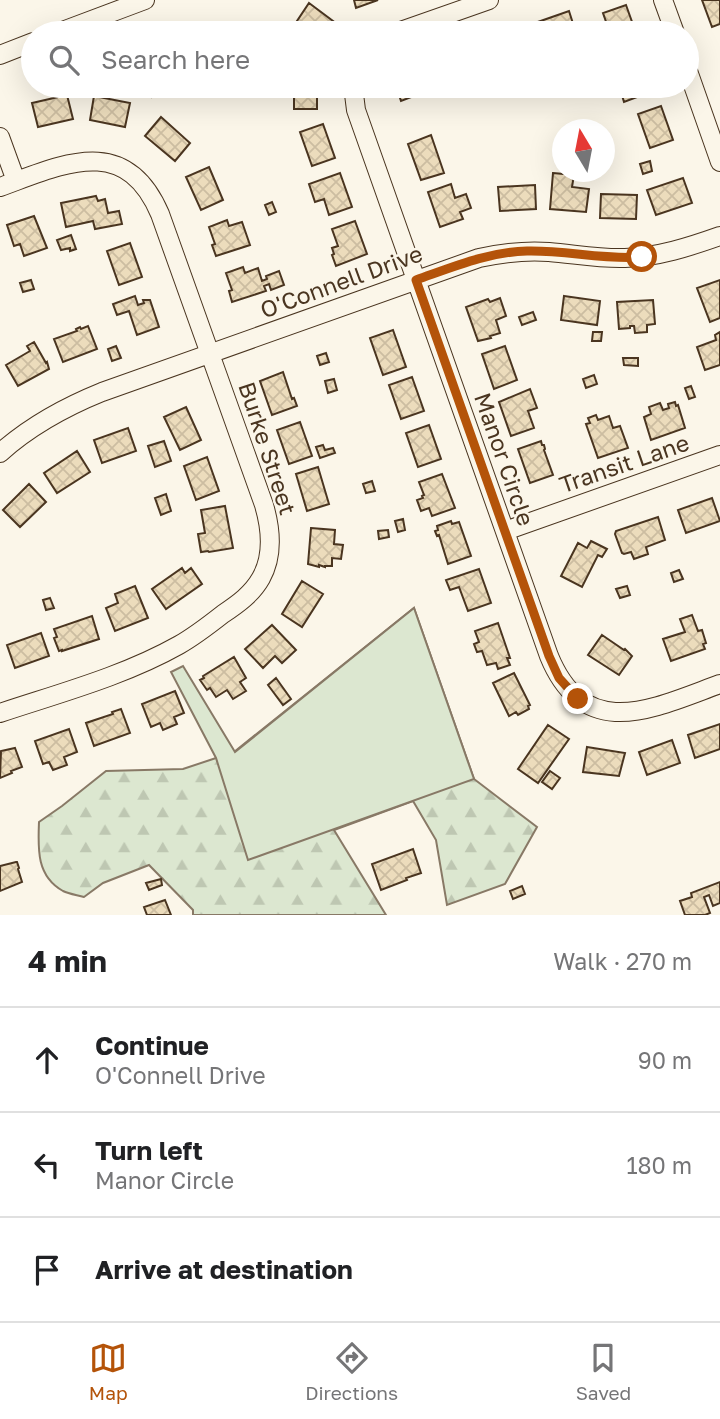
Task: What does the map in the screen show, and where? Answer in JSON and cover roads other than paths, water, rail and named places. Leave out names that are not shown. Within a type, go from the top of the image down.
[{"type":"street","points":[[89,21],[145,0]]},
{"type":"street","points":[[430,21],[489,0]]},
{"type":"street","points":[[663,0],[671,21]]},
{"type":"street","points":[[0,55],[21,47]]},
{"type":"street","name":"Manor Circle","points":[[354,98],[356,110],[553,667],[567,688],[584,703],[601,710],[635,711],[661,705],[720,684]]},
{"type":"street","points":[[698,98],[720,162]]},
{"type":"street","name":"Burke Street","points":[[0,136],[8,184],[64,164],[90,161],[116,166],[135,177],[150,194],[156,204],[210,354],[270,528],[270,550],[262,577],[248,596],[196,634],[163,654],[125,670],[0,713]]},
{"type":"street","name":"O'Connell Drive","points":[[0,453],[41,422],[83,400],[479,258],[510,252],[550,252],[624,258],[660,254],[720,236]]},
{"type":"street","name":"Transit Lane","points":[[505,531],[720,455]]}]
